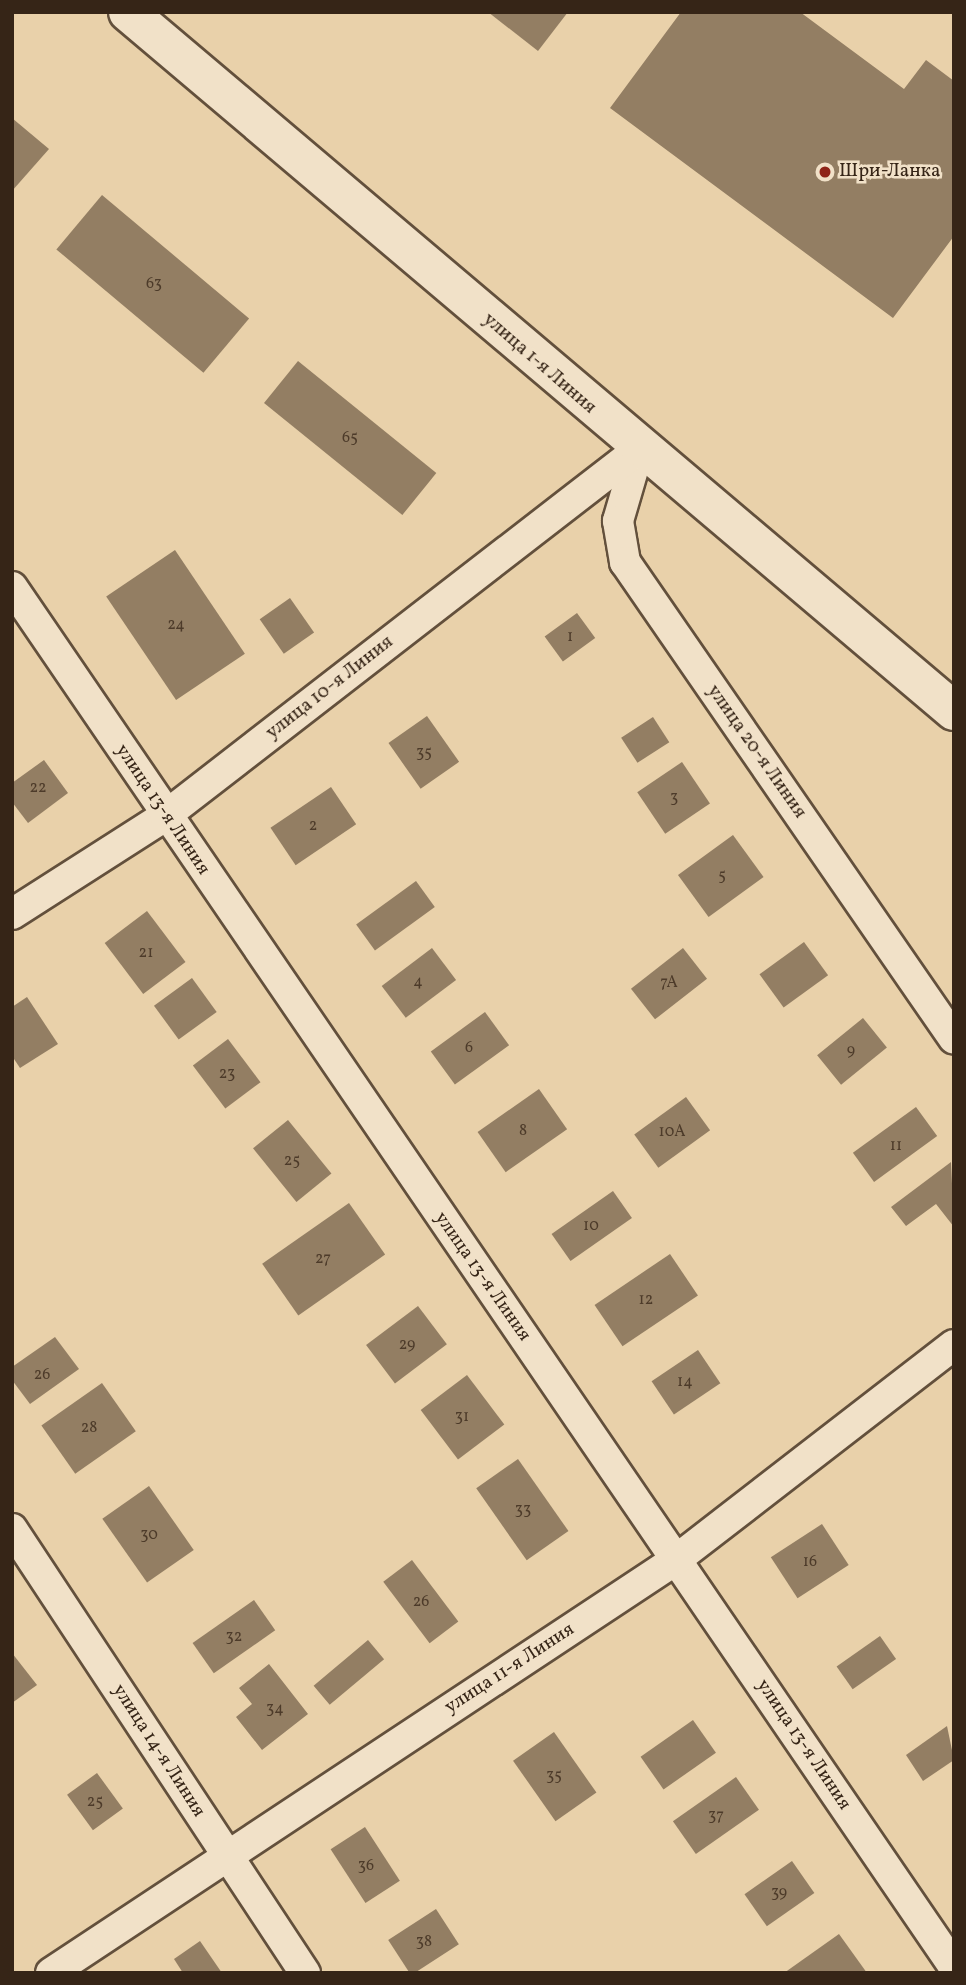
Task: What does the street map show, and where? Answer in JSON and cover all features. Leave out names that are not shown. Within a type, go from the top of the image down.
[{"type":"main road","name":"улица 1-я Линия","points":[[128,12],[639,449],[954,711]]},
{"type":"street","name":"улица 10-я Линия","points":[[12,914],[165,816],[639,449]]},
{"type":"street","name":"улица 20-я Линия","points":[[639,449],[618,521],[625,562],[954,1039]]},
{"type":"street","name":"улица 13-я Линия","points":[[12,587],[165,816],[677,1559],[954,1967]]},
{"type":"street","name":"улица 11-я Линия","points":[[51,1973],[677,1559],[954,1345]]},
{"type":"street","name":"улица 14-я Линия","points":[[12,1529],[305,1973]]},
{"type":"building","points":[[488,12],[568,12],[538,51]]},
{"type":"building","name":"Шри-Ланка","points":[[681,12],[800,12],[904,89],[926,60],[954,81],[954,236],[893,318],[610,108]]},
{"type":"building","points":[[12,118],[49,149],[12,191]]},
{"type":"building","points":[[102,195],[249,318],[203,373],[56,249]]},
{"type":"building","points":[[298,361],[436,473],[402,515],[264,403]]},
{"type":"building","points":[[175,550],[245,654],[176,700],[106,596]]},
{"type":"building","points":[[290,598],[314,632],[284,654],[260,619]]},
{"type":"building","points":[[577,613],[595,638],[563,662],[545,637]]},
{"type":"building","points":[[427,716],[459,762],[421,789],[388,743]]},
{"type":"building","points":[[653,717],[669,742],[637,763],[621,738]]},
{"type":"building","points":[[44,760],[68,793],[28,823],[12,802],[12,783]]},
{"type":"building","points":[[682,762],[710,803],[665,834],[637,792]]},
{"type":"building","points":[[331,787],[356,824],[296,865],[270,828]]},
{"type":"building","points":[[733,835],[764,877],[709,917],[678,875]]},
{"type":"building","points":[[416,881],[435,907],[375,950],[356,924]]},
{"type":"building","points":[[147,911],[186,962],[143,994],[105,943]]},
{"type":"building","points":[[804,942],[828,975],[784,1007],[760,974]]},
{"type":"building","points":[[432,948],[456,980],[406,1018],[382,986]]},
{"type":"building","points":[[683,948],[707,979],[655,1019],[631,989]]},
{"type":"building","points":[[192,978],[217,1012],[179,1040],[154,1006]]},
{"type":"building","points":[[27,997],[58,1044],[20,1068],[12,1056],[12,1007]]},
{"type":"building","points":[[485,1012],[509,1045],[455,1085],[431,1051]]},
{"type":"building","points":[[863,1018],[887,1048],[841,1085],[817,1055]]},
{"type":"building","points":[[228,1039],[260,1082],[225,1109],[193,1065]]},
{"type":"building","points":[[539,1089],[567,1129],[506,1172],[478,1132]]},
{"type":"building","points":[[686,1097],[710,1130],[658,1168],[634,1135]]},
{"type":"building","points":[[916,1107],[937,1136],[874,1182],[853,1153]]},
{"type":"building","points":[[288,1120],[331,1174],[296,1202],[253,1148]]},
{"type":"building","points":[[951,1162],[954,1227],[936,1204],[906,1226],[891,1207]]},
{"type":"building","points":[[613,1191],[632,1218],[570,1261],[552,1234]]},
{"type":"building","points":[[349,1203],[385,1255],[298,1315],[262,1264]]},
{"type":"building","points":[[670,1254],[698,1295],[623,1346],[595,1305]]},
{"type":"building","points":[[418,1306],[447,1344],[395,1383],[366,1345]]},
{"type":"building","points":[[55,1337],[79,1369],[30,1404],[12,1380],[12,1367]]},
{"type":"building","points":[[698,1350],[720,1383],[674,1414],[652,1381]]},
{"type":"building","points":[[467,1375],[504,1425],[458,1459],[421,1410]]},
{"type":"building","points":[[102,1383],[136,1431],[75,1474],[41,1425]]},
{"type":"building","points":[[518,1459],[568,1531],[527,1560],[476,1488]]},
{"type":"building","points":[[149,1486],[194,1550],[147,1583],[102,1519]]},
{"type":"building","points":[[822,1524],[849,1565],[798,1598],[771,1557]]},
{"type":"building","points":[[412,1560],[458,1621],[430,1643],[383,1582]]},
{"type":"building","points":[[254,1600],[275,1630],[214,1673],[193,1643]]},
{"type":"building","points":[[880,1636],[896,1659],[853,1689],[837,1666]]},
{"type":"building","points":[[368,1640],[384,1659],[330,1705],[314,1686]]},
{"type":"building","points":[[12,1653],[37,1685],[12,1703]]},
{"type":"building","points":[[269,1664],[308,1714],[262,1750],[236,1717],[252,1704],[239,1688]]},
{"type":"building","points":[[693,1720],[716,1753],[664,1789],[641,1757]]},
{"type":"building","points":[[947,1726],[954,1760],[923,1781],[906,1755]]},
{"type":"building","points":[[554,1732],[596,1793],[555,1821],[513,1761]]},
{"type":"building","points":[[97,1773],[123,1809],[93,1830],[67,1795]]},
{"type":"building","points":[[736,1777],[759,1810],[696,1854],[673,1821]]},
{"type":"building","points":[[365,1827],[400,1881],[365,1903],[331,1849]]},
{"type":"building","points":[[792,1861],[814,1893],[767,1926],[744,1894]]},
{"type":"building","points":[[436,1909],[459,1944],[415,1973],[410,1973],[388,1940]]},
{"type":"building","points":[[839,1934],[867,1973],[784,1973]]},
{"type":"building","points":[[200,1941],[222,1973],[183,1973],[174,1959]]},
{"type":"place","name":"Шри-Ланка","points":[[825,172]]}]
